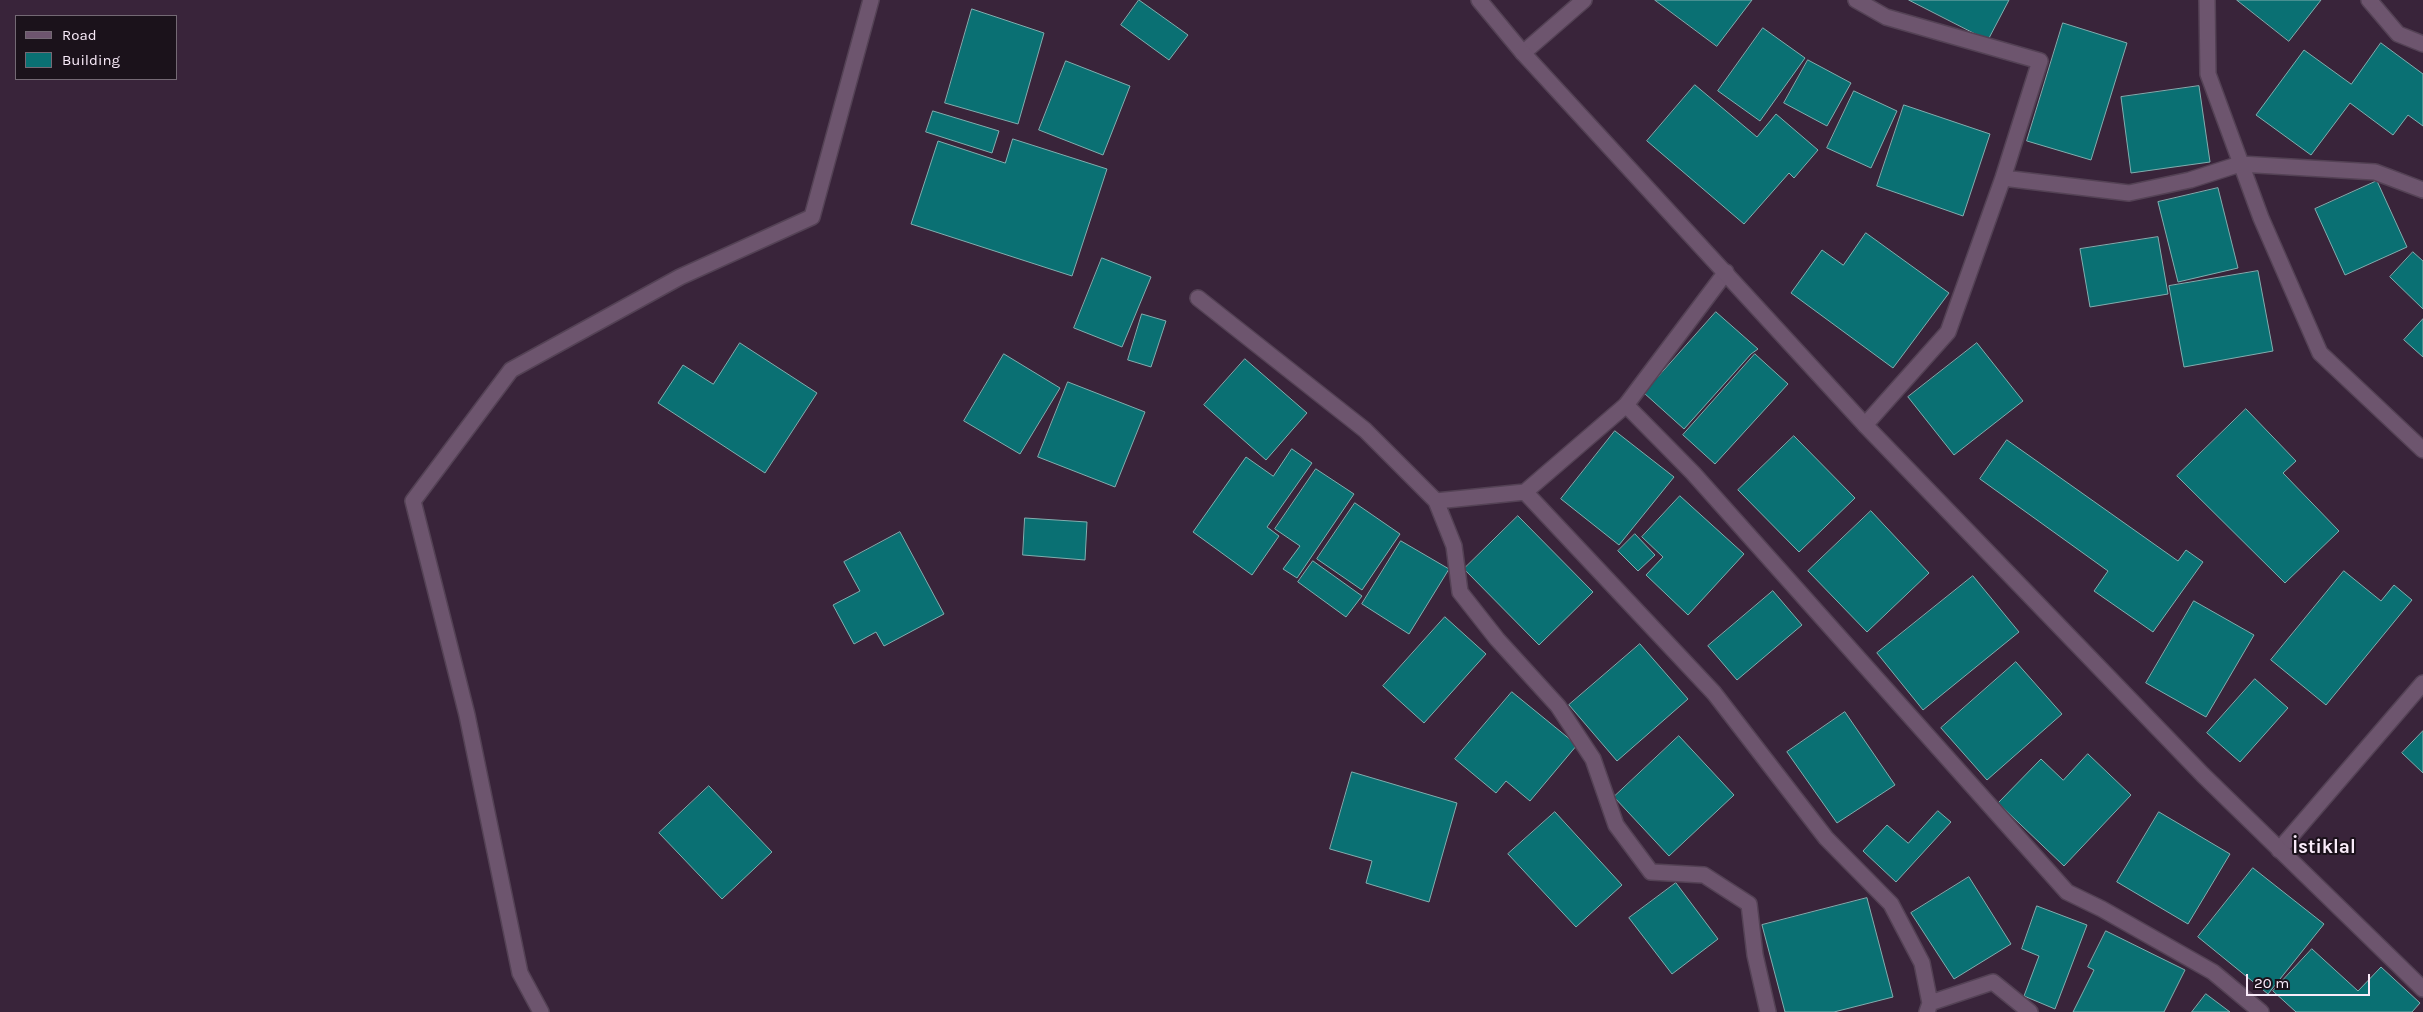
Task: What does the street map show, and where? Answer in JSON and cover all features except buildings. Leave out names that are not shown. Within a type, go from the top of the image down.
[{"type":"street","points":[[541,1012],[520,973],[467,715],[413,501],[511,370],[680,277],[812,217],[871,0]]},
{"type":"street","points":[[1479,0],[1523,53],[1865,425],[2203,775],[2423,989]]},
{"type":"street","points":[[1523,53],[1584,0]]},
{"type":"street","points":[[1856,0],[1886,17],[2040,61],[2004,178],[1948,332],[1865,425]]},
{"type":"street","points":[[2207,0],[2208,74],[2240,164],[2320,352],[2423,450]]},
{"type":"street","points":[[2369,0],[2398,34],[2423,44]]},
{"type":"street","points":[[2004,178],[2129,193],[2190,180],[2240,164],[2375,172],[2423,190]]},
{"type":"street","points":[[1436,502],[1525,492],[1626,405],[1726,272]]},
{"type":"street","points":[[1198,298],[1364,430],[1436,502],[1454,546],[1460,592],[1497,639],[1558,706],[1593,759],[1616,825],[1651,872],[1704,875],[1749,904],[1754,955],[1768,1012]]},
{"type":"street","points":[[1626,405],[1693,473],[2067,892],[2102,909],[2213,972],[2261,1012]]},
{"type":"street","points":[[1525,492],[1714,693],[1826,838],[1891,904],[1922,964],[1928,1007],[1993,982],[2030,1012]]},
{"type":"street","points":[[2279,850],[2423,684]]},
{"type":"district","name":"İstiklal","points":[[2324,848]]}]
